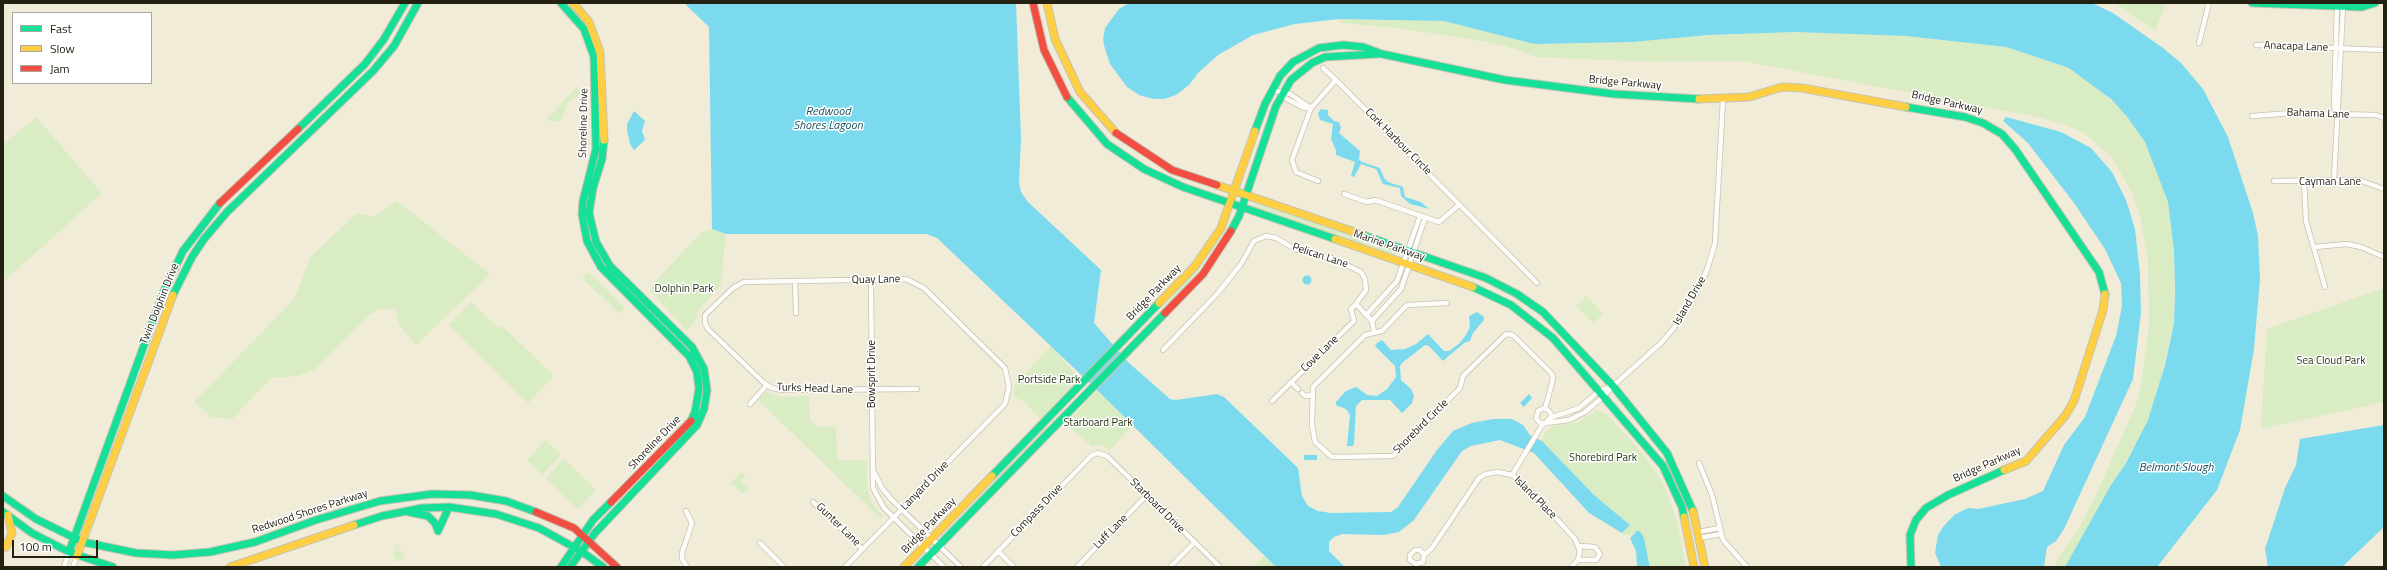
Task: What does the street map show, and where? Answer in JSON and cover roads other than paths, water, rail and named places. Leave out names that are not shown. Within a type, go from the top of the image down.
[{"type":"main road","name":"Twin Dolphin Drive","points":[[69,552],[163,293],[183,251],[219,204],[365,64],[388,34],[405,3]]},
{"type":"main road","name":"Twin Dolphin Drive","points":[[77,556],[84,542],[173,296],[192,257],[204,239],[227,212],[373,71],[397,40],[418,3]]},
{"type":"main road","name":"Shoreline Drive","points":[[561,3],[584,29],[594,57],[596,149],[583,201],[582,214],[587,241],[601,267],[685,350],[695,367],[699,385],[697,407],[689,424],[600,512],[582,535],[561,567]]},
{"type":"main road","name":"Shoreline Drive","points":[[570,567],[589,540],[620,505],[693,430],[702,415],[707,390],[704,369],[692,347],[610,266],[596,242],[590,209],[593,188],[602,159],[604,142],[600,52],[598,39],[589,22],[573,3]]},
{"type":"main road","name":"Marine Parkway","points":[[1033,3],[1040,37],[1052,70],[1069,100],[1097,134],[1115,150],[1144,169],[1183,187],[1476,288],[1511,305],[1553,338],[1650,449],[1671,480],[1682,507],[1694,567]]},
{"type":"main road","name":"Marine Parkway","points":[[1047,3],[1055,39],[1062,58],[1080,92],[1107,124],[1124,140],[1164,165],[1236,192],[1486,278],[1527,300],[1555,323],[1613,386],[1667,453],[1691,504],[1705,567]]},
{"type":"main road","points":[[2252,3],[2340,7],[2362,7],[2375,3]]},
{"type":"main road","name":"Bridge Parkway","points":[[904,567],[1156,307],[1208,249],[1221,228],[1236,192],[1272,90],[1280,76],[1293,62],[1319,48],[1351,46],[1484,76],[1566,89],[1648,96],[1723,99],[1749,96],[1782,87],[1798,87],[1884,101],[1965,117],[1983,123],[1998,131],[2012,145],[2101,275],[2105,294],[2104,310],[2088,362],[2070,408],[2026,462],[1948,495],[1926,508],[1916,520],[1910,535],[1909,552],[1911,567]]},
{"type":"main road","name":"Bridge Parkway","points":[[918,567],[1201,277],[1232,232],[1272,118],[1287,85],[1301,71],[1325,57],[1337,54],[1382,54]]},
{"type":"main road","name":"Redwood Shores Parkway","points":[[3,496],[36,519],[84,542],[136,553],[173,555],[198,554],[255,542],[316,520],[380,501],[432,494],[476,496],[523,506],[566,524],[589,540],[617,567]]},
{"type":"main road","points":[[403,512],[428,516],[435,523],[438,531],[449,507]]},
{"type":"main road","points":[[230,567],[372,519],[422,508],[449,507],[477,510],[514,519],[549,533],[581,551],[603,567]]},
{"type":"main road","points":[[5,513],[12,533],[6,547]]},
{"type":"main road","points":[[5,513],[32,533],[69,552],[77,556],[113,567]]},
{"type":"street","points":[[2199,43],[2209,3]]},
{"type":"street","name":"Anacapa Lane","points":[[2335,48],[2340,7]]},
{"type":"street","name":"Anacapa Lane","points":[[2340,7],[2341,48]]},
{"type":"street","name":"Anacapa Lane","points":[[2256,45],[2384,50]]},
{"type":"street","points":[[2334,180],[2336,114],[2334,106],[2335,48]]},
{"type":"street","points":[[2336,114],[2339,106],[2341,48]]},
{"type":"street","name":"Cork Harbour Circle","points":[[1323,68],[1537,283]]},
{"type":"street","points":[[1318,181],[1298,173],[1292,164],[1311,108],[1336,80]]},
{"type":"street","points":[[1272,90],[1282,94],[1290,94],[1311,108]]},
{"type":"street","name":"Island Drive","points":[[1544,423],[1576,417],[1601,394],[1613,386],[1673,329],[1696,294],[1707,270],[1715,243],[1718,220],[1723,99]]},
{"type":"street","name":"Bahama Lane","points":[[2252,116],[2280,112],[2376,115],[2384,118]]},
{"type":"street","name":"Cayman Lane","points":[[2274,181],[2359,180],[2384,188]]},
{"type":"street","points":[[2304,181],[2306,221],[2325,287]]},
{"type":"street","points":[[1344,194],[1368,202],[1375,200],[1442,222],[1460,205]]},
{"type":"street","points":[[1372,320],[1401,289],[1407,265],[1423,217]]},
{"type":"street","name":"Pelican Lane","points":[[1163,350],[1217,294],[1241,264],[1254,241],[1266,236],[1276,238],[1295,249],[1334,259],[1358,269],[1364,276],[1366,287],[1363,297],[1356,304]]},
{"type":"street","points":[[2314,247],[2348,244],[2361,247],[2384,257]]},
{"type":"street","points":[[1366,314],[1393,287],[1407,265]]},
{"type":"street","name":"Quay Lane","points":[[709,311],[738,284],[752,282],[906,279],[924,288],[1005,368],[1010,387],[1005,404]]},
{"type":"street","name":"Bowsprit Drive","points":[[871,280],[872,484],[875,495],[894,518],[944,567]]},
{"type":"street","points":[[795,281],[796,313]]},
{"type":"street","points":[[1302,393],[1305,396],[1312,395],[1314,387],[1318,382],[1366,335],[1382,331],[1409,304],[1447,303]]},
{"type":"street","points":[[1356,304],[1372,320],[1374,332]]},
{"type":"street","name":"Cove Lane","points":[[1272,402],[1354,321],[1351,309],[1356,304]]},
{"type":"street","name":"Turks Head Lane","points":[[709,311],[704,320],[708,329],[767,385],[783,390],[917,389]]},
{"type":"street","name":"Shorebird Circle","points":[[1312,395],[1313,437],[1330,455],[1393,456],[1461,387],[1463,376],[1504,335],[1508,334],[1553,375],[1545,409]]},
{"type":"street","points":[[1291,382],[1298,389]]},
{"type":"street","points":[[750,404],[767,385]]},
{"type":"street","points":[[1512,475],[1544,423],[1552,416],[1579,408],[1613,386]]},
{"type":"street","name":"Lanyard Drive","points":[[845,567],[1005,404]]},
{"type":"street","points":[[1544,423],[1540,423],[1536,418],[1538,411],[1545,409],[1551,413],[1552,416]]},
{"type":"street","name":"Starboard Drive","points":[[1092,455],[1098,453],[1105,454],[1146,496],[1220,567]]},
{"type":"street","name":"Compass Drive","points":[[982,567],[1092,455]]},
{"type":"street","points":[[1699,463],[1712,495],[1723,540],[1747,567]]},
{"type":"street","name":"Bowsprit Drive","points":[[873,469],[885,492],[961,567]]},
{"type":"street","name":"Island Place","points":[[1424,555],[1432,548],[1481,477],[1494,472],[1512,475],[1534,494],[1579,546]]},
{"type":"street","name":"Luff Lane","points":[[1077,567],[1146,496]]},
{"type":"street","name":"Gunter Lane","points":[[813,502],[862,549]]},
{"type":"street","points":[[686,511],[692,523],[682,553],[682,559],[688,567]]},
{"type":"street","points":[[1699,535],[1720,528]]},
{"type":"street","points":[[1699,535],[1721,534]]},
{"type":"street","points":[[760,543],[784,567]]},
{"type":"street","points":[[1170,567],[1194,543]]},
{"type":"street","points":[[1571,567],[1578,560],[1579,546],[1595,547],[1600,554],[1596,560],[1578,560]]},
{"type":"street","points":[[998,551],[1014,567]]},
{"type":"street","name":"Twin Dolphin Drive","points":[[64,567],[69,552]]},
{"type":"street","name":"Twin Dolphin Drive","points":[[73,567],[77,556]]},
{"type":"water","name":"Redwood Shores Lagoon","points":[[684,3],[1016,3],[1021,139],[1019,182],[1021,192],[1028,202],[1101,270],[1094,323],[1129,363],[1170,399],[1176,400],[1217,394],[1224,397],[1298,468],[1302,496],[1308,506],[1318,511],[1331,513],[1391,512],[1398,507],[1437,450],[1453,431],[1472,423],[1493,419],[1512,419],[1523,425],[1530,435],[1542,441],[1594,495],[1630,525],[1622,533],[1589,513],[1534,453],[1500,440],[1471,446],[1462,451],[1414,520],[1399,532],[1384,535],[1342,534],[1334,537],[1329,542],[1329,551],[1345,567],[1276,567],[1097,390],[937,238],[926,234],[726,234],[712,229],[709,27]]},
{"type":"water","name":"Belmont Slough","points":[[1129,3],[2094,4],[2113,13],[2163,48],[2181,63],[2203,89],[2228,137],[2253,213],[2258,236],[2260,279],[2254,349],[2240,430],[2217,490],[2157,567],[2065,567],[2111,485],[2126,463],[2148,420],[2165,365],[2174,324],[2175,290],[2174,251],[2168,202],[2145,142],[2128,118],[2112,100],[2069,68],[2006,47],[1906,36],[1795,32],[1708,35],[1633,42],[1534,44],[1444,21],[1339,19],[1295,24],[1253,35],[1218,55],[1198,73],[1189,85],[1176,95],[1164,99],[1153,99],[1139,95],[1127,87],[1110,64],[1105,49],[1103,40],[1105,28],[1119,9]]},
{"type":"water","points":[[1321,109],[1328,110],[1328,115],[1334,121],[1339,122],[1341,128],[1339,133],[1360,151],[1359,159],[1362,162],[1380,168],[1384,178],[1388,182],[1403,187],[1405,197],[1421,202],[1429,209],[1410,204],[1401,196],[1400,188],[1383,184],[1376,169],[1361,164],[1354,177],[1351,176],[1355,162],[1336,155],[1336,150],[1331,139],[1333,124],[1320,120],[1318,113]]},
{"type":"water","points":[[634,111],[645,121],[642,131],[645,140],[634,150],[630,144],[627,124]]},
{"type":"water","points":[[2006,117],[2061,132],[2091,148],[2112,172],[2126,200],[2135,229],[2140,274],[2141,313],[2133,379],[2064,529],[2056,541],[2047,547],[2044,567],[1941,567],[1935,553],[1938,535],[1954,515],[1968,508],[1978,509],[2025,499],[2043,491],[2064,445],[2085,417],[2116,336],[2122,306],[2121,283],[2105,249],[2074,203],[2028,143],[2003,121]]},
{"type":"water","points":[[1307,275],[1312,280],[1307,285],[1302,280]]},
{"type":"water","points":[[1477,312],[1484,317],[1484,320],[1473,333],[1470,341],[1464,343],[1443,361],[1429,346],[1425,345],[1402,363],[1400,366],[1401,380],[1411,389],[1414,396],[1412,403],[1402,413],[1390,400],[1362,400],[1356,406],[1354,443],[1353,446],[1347,446],[1350,415],[1346,409],[1336,405],[1336,402],[1346,391],[1356,387],[1367,395],[1377,396],[1387,389],[1396,377],[1395,366],[1375,346],[1377,343],[1382,340],[1391,350],[1405,349],[1416,344],[1428,334],[1444,351],[1449,351],[1460,343],[1470,327],[1469,316]]},
{"type":"water","points":[[1529,394],[1532,398],[1524,407],[1520,403]]},
{"type":"water","points":[[2384,425],[2384,527],[2342,567],[2268,567],[2265,549],[2285,488],[2296,465],[2300,439]]},
{"type":"water","points":[[1304,455],[1317,455],[1317,460],[1304,460]]},
{"type":"water","points":[[1637,531],[1640,531],[1644,538],[1650,567],[1637,567],[1636,551],[1630,538]]},
{"type":"park label","name":"Dolphin Park","points":[[684,289]]},
{"type":"park label","name":"Sea Cloud Park","points":[[2331,361]]},
{"type":"park label","name":"Portside Park","points":[[1049,380]]},
{"type":"park label","name":"Starboard Park","points":[[1098,423]]},
{"type":"park label","name":"Shorebird Park","points":[[1603,458]]}]
